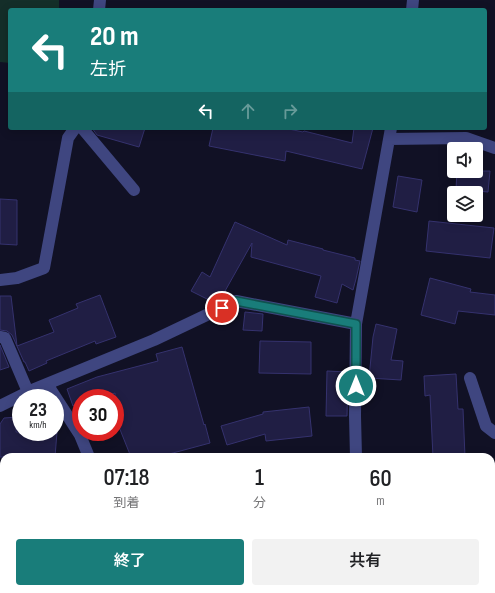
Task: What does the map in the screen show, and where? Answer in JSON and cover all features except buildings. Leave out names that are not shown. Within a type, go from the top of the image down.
[{"type":"street","points":[[0,280],[17,278],[44,268],[68,138],[74,130]]},
{"type":"street","points":[[84,130],[134,190]]},
{"type":"street","points":[[356,453],[356,324],[390,134],[466,138],[495,148]]},
{"type":"street","points":[[35,389],[154,340],[236,301],[356,324]]},
{"type":"street","points":[[0,337],[5,338],[27,389]]},
{"type":"street","points":[[470,378],[486,426],[495,433]]},
{"type":"street","points":[[47,384],[80,435],[87,453]]},
{"type":"street","points":[[0,406],[12,400]]},
{"type":"green space","points":[[0,0],[59,0],[59,8],[8,8],[8,63],[0,62]]},
{"type":"route","points":[[222,308],[236,301],[356,324],[356,386]]}]
